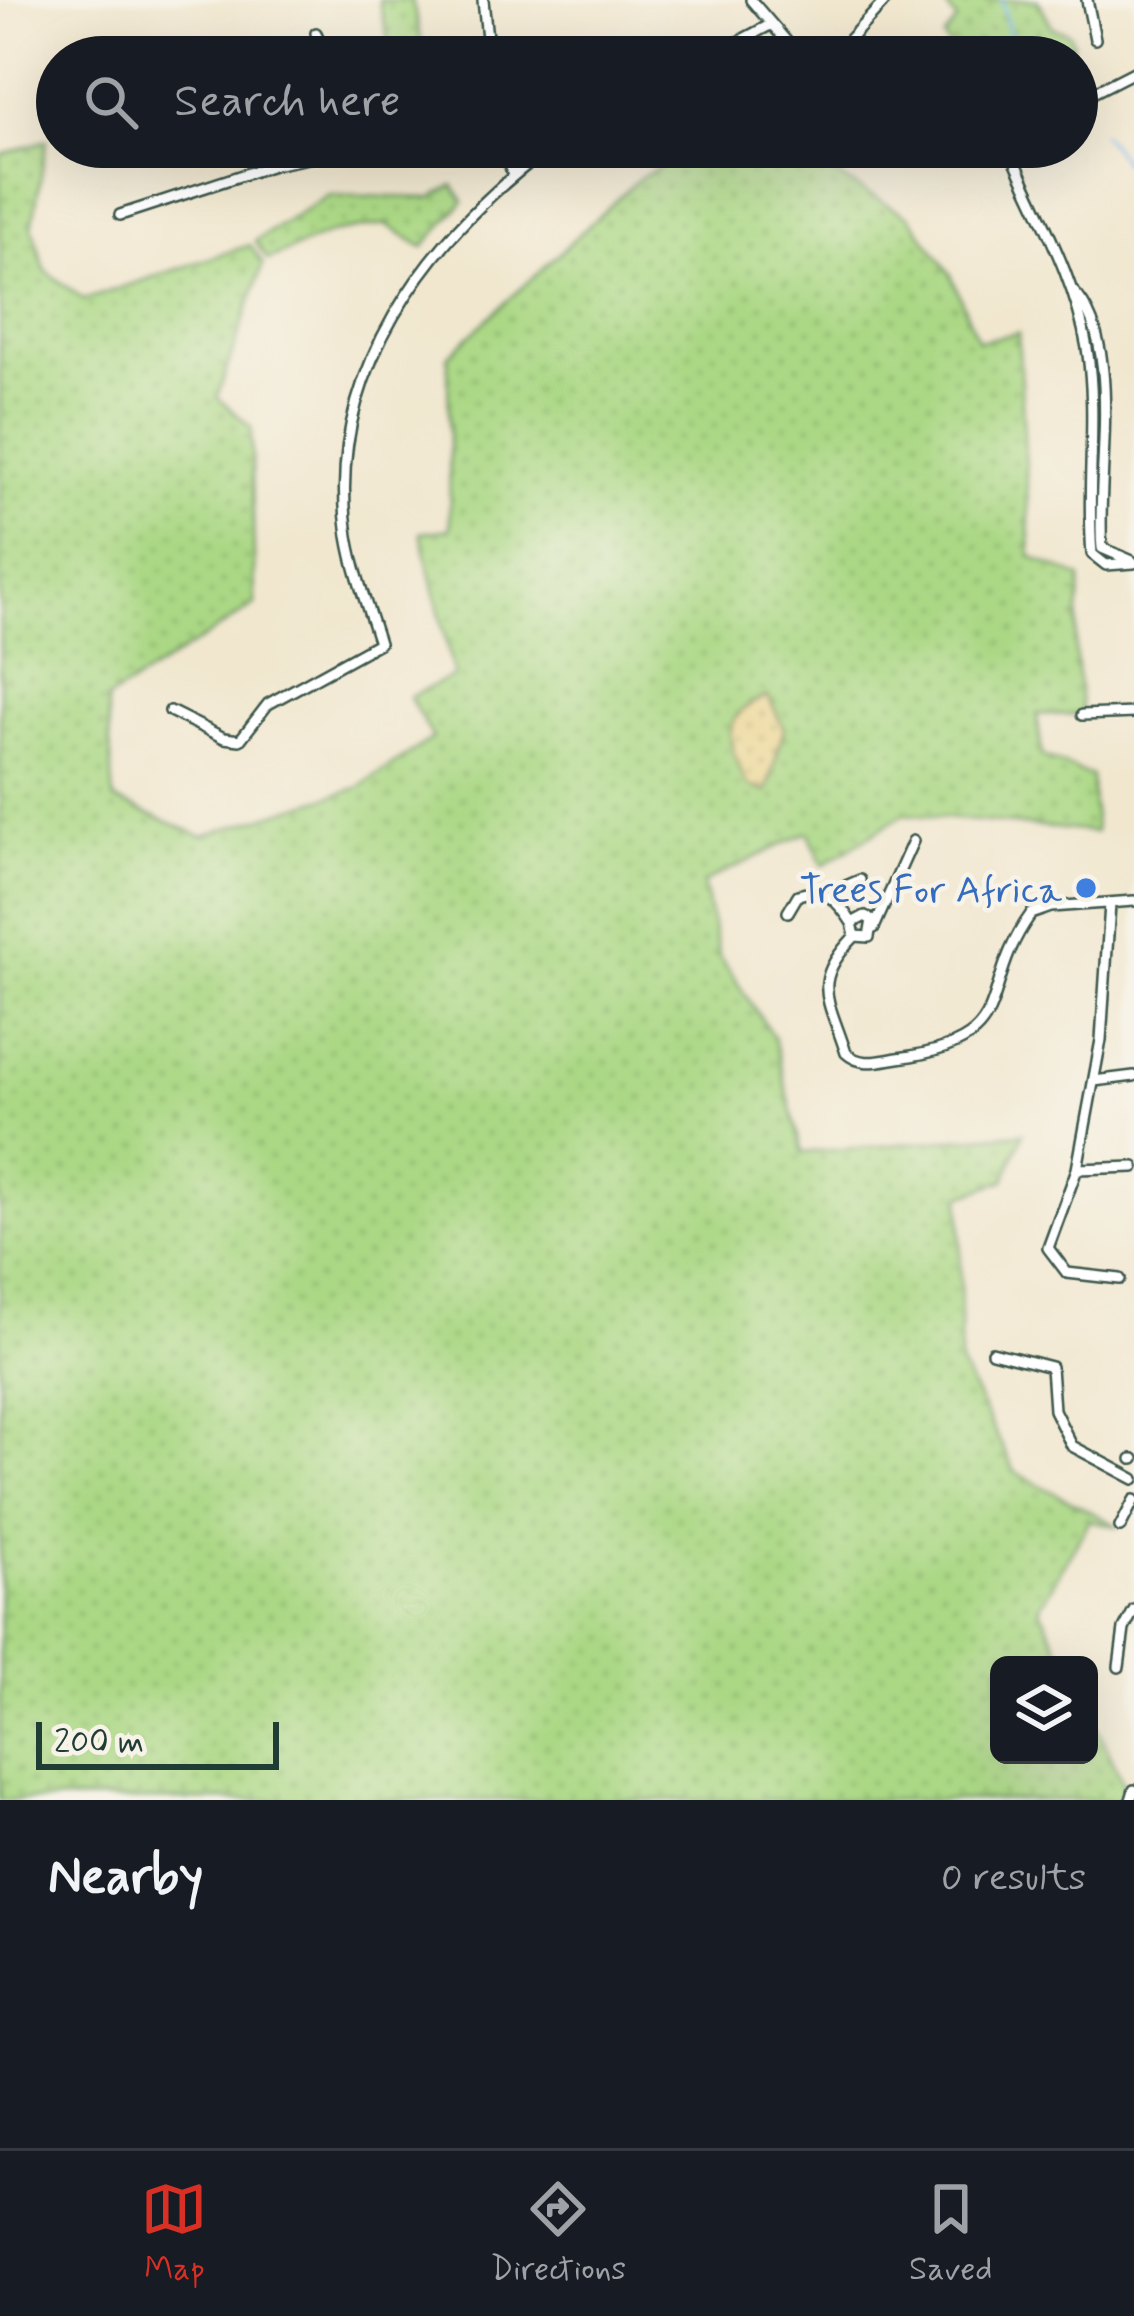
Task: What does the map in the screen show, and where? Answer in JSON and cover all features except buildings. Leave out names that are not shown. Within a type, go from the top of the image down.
[{"type":"street","points":[[483,0],[487,36]]},
{"type":"street","points":[[751,0],[780,36]]},
{"type":"street","points":[[853,36],[886,0]]},
{"type":"street","points":[[1087,0],[1086,16],[1095,36]]},
{"type":"street","points":[[749,36],[770,25]]},
{"type":"street","points":[[1098,90],[1134,72]]},
{"type":"street","points":[[120,215],[262,168]]},
{"type":"street","points":[[510,168],[513,175]]},
{"type":"street","points":[[170,711],[224,738],[240,740],[268,704],[379,643],[348,537],[345,461],[365,370],[398,306],[522,168]]},
{"type":"street","points":[[1018,168],[1072,290],[1089,314],[1100,368],[1101,543],[1109,556],[1134,562]]},
{"type":"street","points":[[1072,290],[1090,376],[1092,554],[1106,566],[1134,562]]},
{"type":"street","points":[[1082,715],[1134,713]]},
{"type":"street","points":[[854,936],[865,939],[874,928],[914,841]]},
{"type":"street","points":[[842,907],[846,886],[860,880]]},
{"type":"street","points":[[788,912],[805,892],[824,893],[842,907],[854,936]]},
{"type":"street","points":[[854,936],[831,961],[825,980],[846,1053],[868,1062],[948,1051],[966,1042],[979,1029],[1031,914],[1051,907],[1134,901]]},
{"type":"street","points":[[1110,904],[1103,1025],[1094,1081],[1077,1168],[1048,1236],[1050,1257],[1075,1277],[1120,1279]]},
{"type":"street","points":[[852,923],[865,916],[874,928]]},
{"type":"street","points":[[1094,1081],[1134,1076]]},
{"type":"street","points":[[1077,1168],[1134,1168]]},
{"type":"street","points":[[992,1352],[1051,1367],[1054,1410],[1072,1446],[1134,1479]]},
{"type":"street","points":[[1120,1527],[1134,1500]]},
{"type":"street","points":[[1119,1667],[1124,1628],[1134,1610]]},
{"type":"green space","points":[[379,0],[412,0],[420,36],[387,36]]},
{"type":"green space","points":[[942,0],[1038,0],[1053,28],[1070,36],[946,36],[957,21]]},
{"type":"green space","points":[[36,144],[36,168],[42,168],[32,227],[45,270],[84,300],[250,245],[263,264],[217,397],[251,427],[255,605],[107,700],[114,800],[202,836],[358,788],[433,738],[409,697],[454,676],[421,533],[450,529],[448,356],[641,177],[658,168],[822,168],[910,217],[951,275],[978,341],[1018,333],[1031,556],[1081,578],[1075,649],[1082,715],[1037,714],[1042,756],[1091,776],[1095,832],[904,814],[823,865],[808,832],[703,883],[719,955],[774,1038],[802,1153],[1023,1133],[1005,1180],[961,1196],[960,1364],[1015,1472],[1120,1527],[1090,1520],[1039,1607],[1063,1656],[990,1656],[990,1764],[1098,1764],[1098,1728],[1131,1800],[0,1800],[0,155]]},
{"type":"green space","points":[[453,185],[464,201],[423,247],[386,224],[331,233],[268,260],[255,241],[329,195],[431,198]]},
{"type":"sand","points":[[768,696],[784,729],[767,792],[747,785],[730,733],[739,713]]},
{"type":"waterway","points":[[1002,0],[1010,36]]},
{"type":"waterway","points":[[1102,134],[1134,173]]},
{"type":"place","name":"Trees For Africa","points":[[1086,888]]}]
